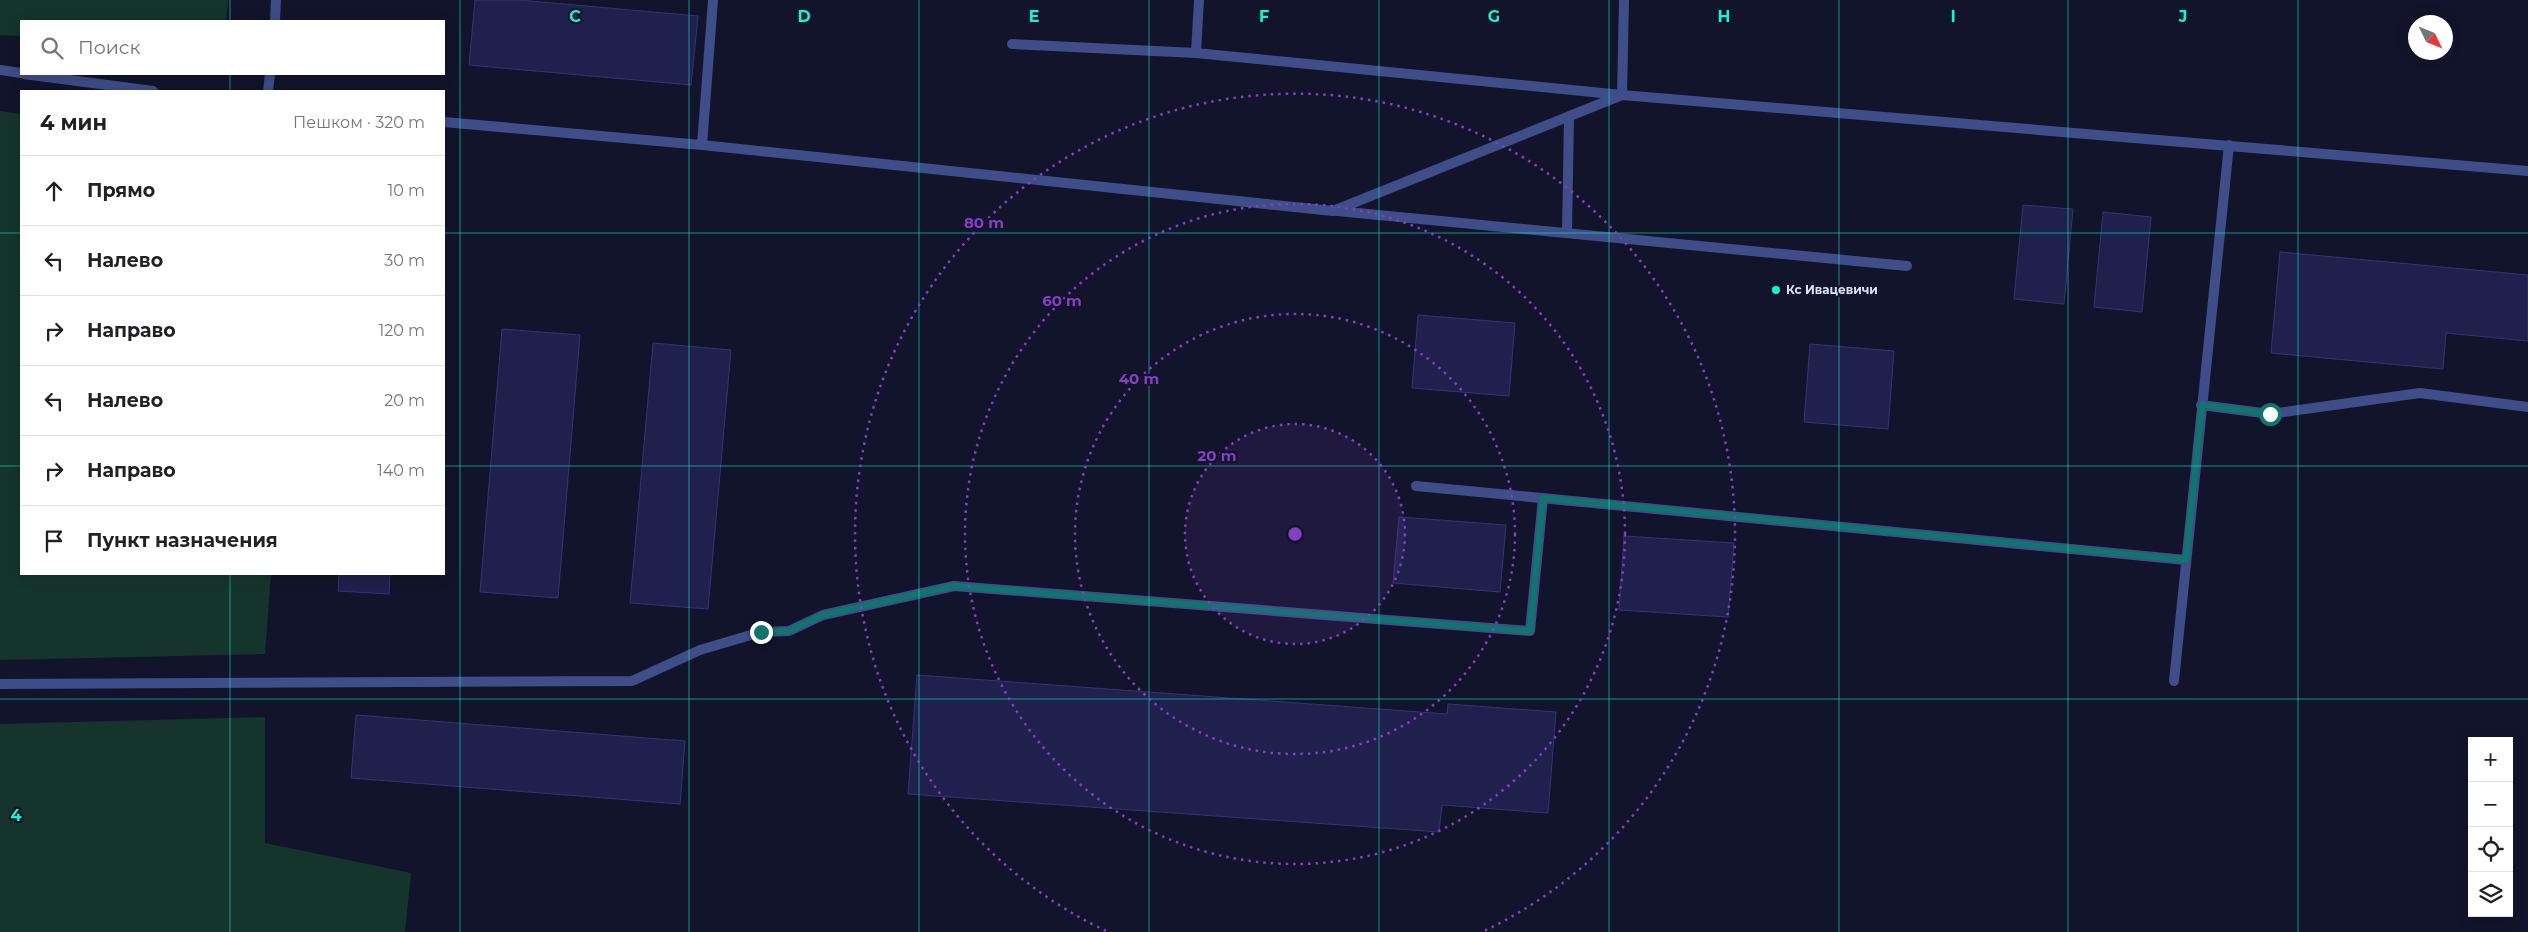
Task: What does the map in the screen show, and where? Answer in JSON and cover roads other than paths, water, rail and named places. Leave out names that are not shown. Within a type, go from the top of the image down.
[{"type":"lane","points":[[275,20],[276,0]]},
{"type":"lane","points":[[702,145],[713,0]]},
{"type":"lane","points":[[1196,53],[1199,0]]},
{"type":"lane","points":[[1622,95],[1624,0]]},
{"type":"lane","points":[[1012,44],[1196,53],[1622,95],[2528,171]]},
{"type":"lane","points":[[0,70],[20,73]]},
{"type":"lane","points":[[31,75],[145,90]]},
{"type":"lane","points":[[268,90],[270,75]]},
{"type":"lane","points":[[1333,211],[1622,95]]},
{"type":"lane","points":[[1567,233],[1569,116]]},
{"type":"lane","points":[[445,122],[702,145],[1333,211],[1907,266]]},
{"type":"lane","points":[[2174,682],[2228,145]]},
{"type":"lane","points":[[2202,405],[2270,414],[2420,393],[2528,407]]},
{"type":"lane","points":[[1416,486],[2186,560]]},
{"type":"lane","points":[[0,684],[632,681],[700,650],[761,632],[789,631],[823,615],[954,586],[1530,631],[1543,498]]},
{"type":"place","name":"Кс Ивацевичи","points":[[1776,290]]}]
